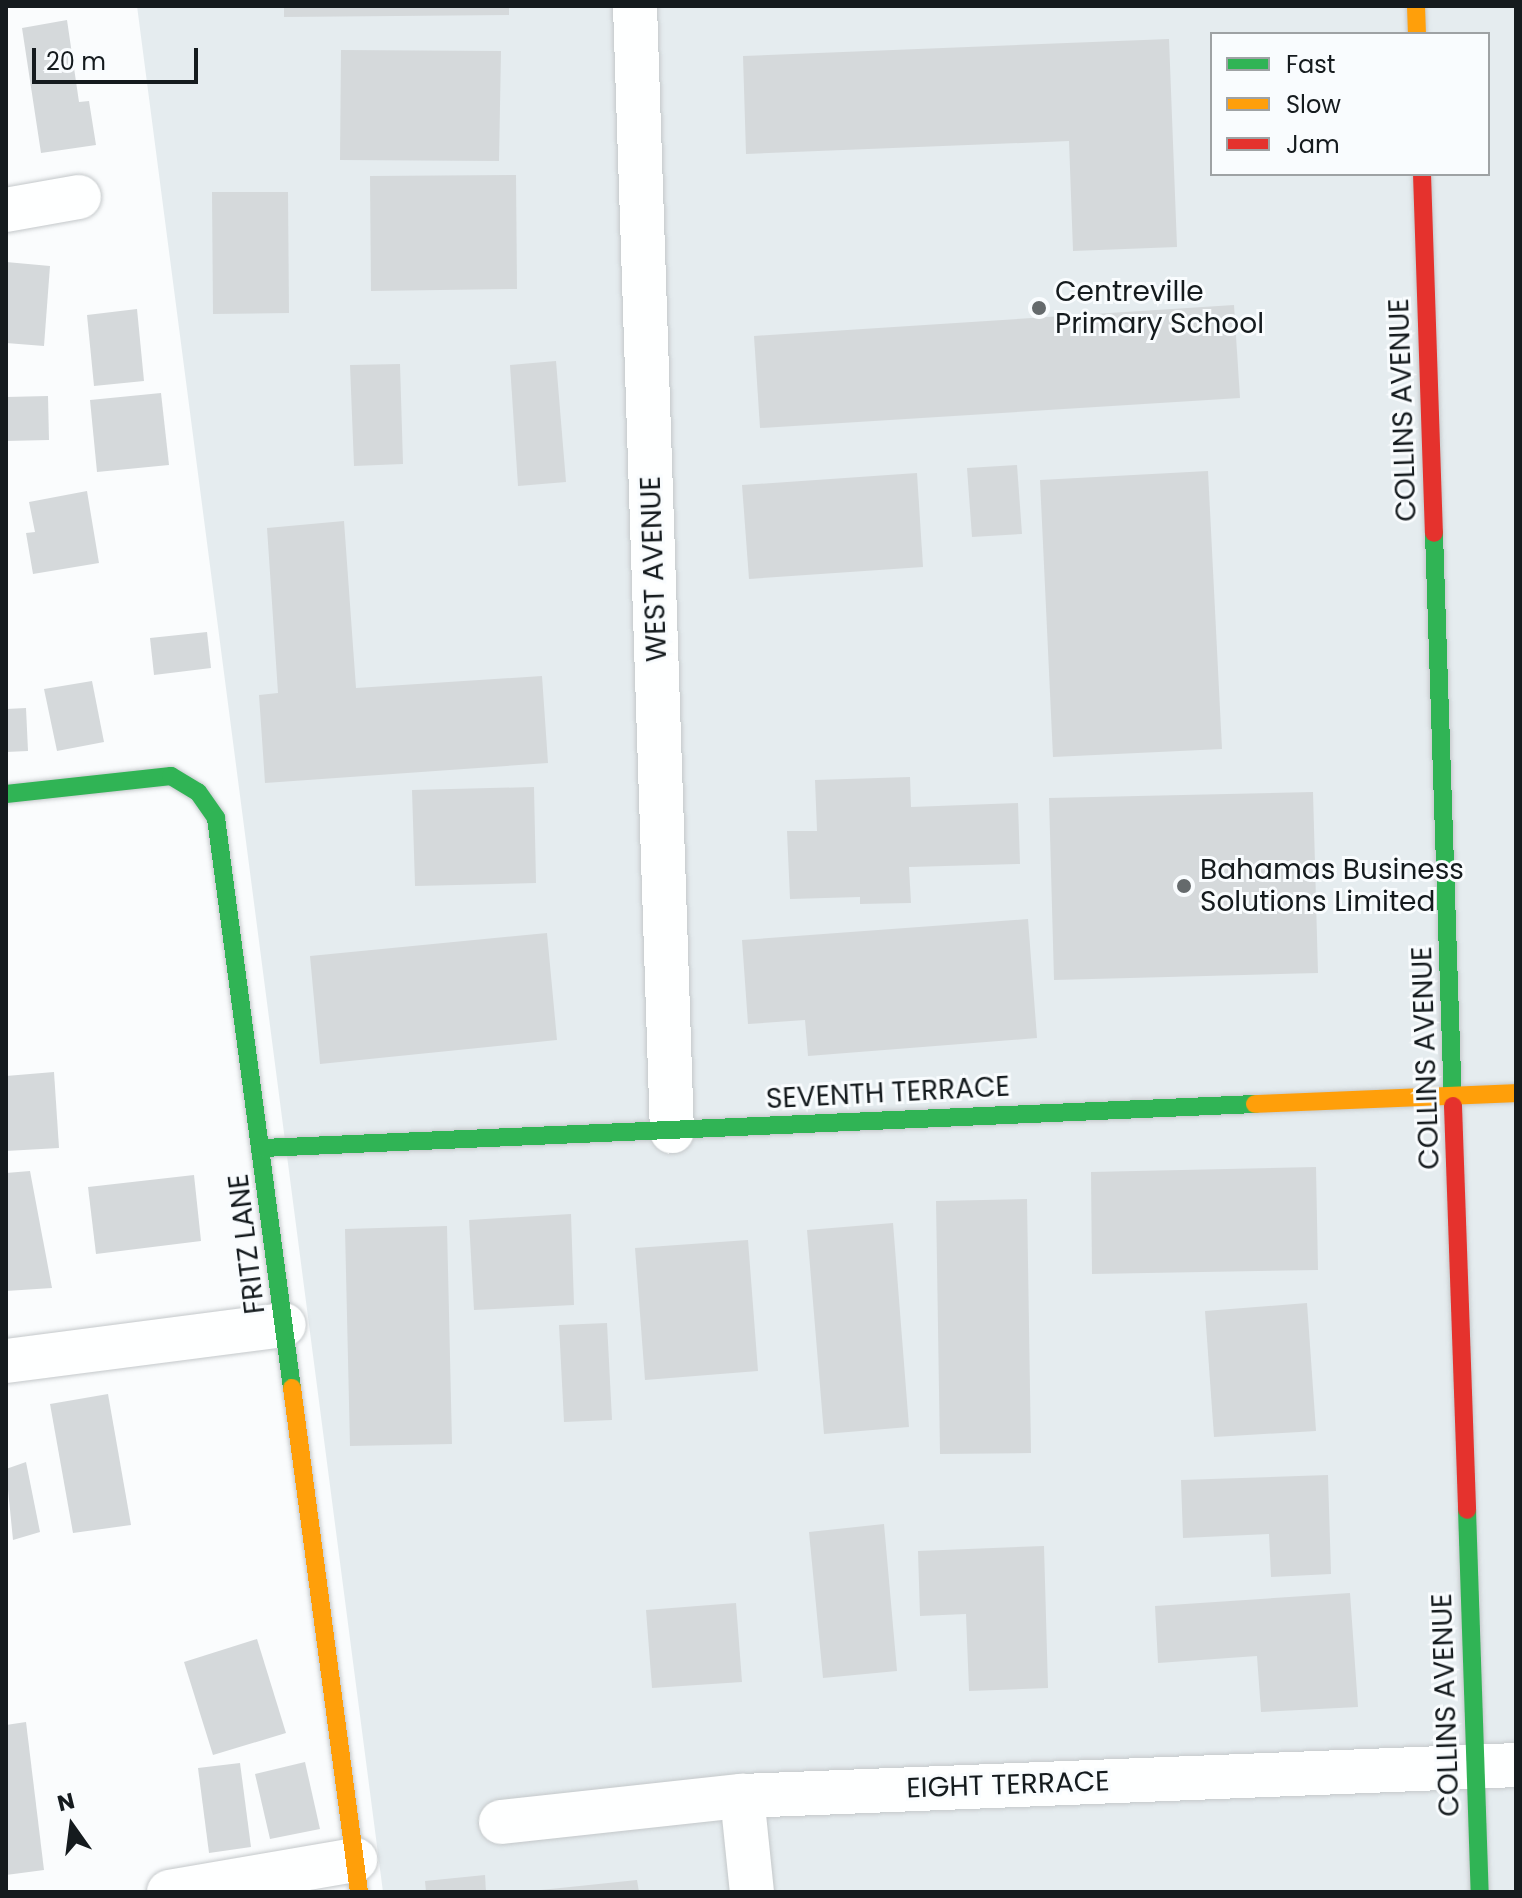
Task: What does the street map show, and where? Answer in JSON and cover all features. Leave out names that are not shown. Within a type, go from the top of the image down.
[{"type":"street","name":"WEST AVENUE","points":[[635,6],[672,1131]]},
{"type":"street","points":[[1416,6],[1417,32]]},
{"type":"street","name":"COLLINS AVENUE","points":[[1422,176],[1456,1095],[1496,1765],[1480,1892]]},
{"type":"street","points":[[6,210],[79,197]]},
{"type":"street","name":"FRITZ LANE","points":[[6,794],[171,776],[198,792],[216,818],[263,1148],[357,1876]]},
{"type":"street","name":"SEVENTH TERRACE","points":[[263,1148],[1516,1093]]},
{"type":"street","points":[[6,1361],[284,1325]]},
{"type":"street","name":"EIGHT TERRACE","points":[[501,1822],[742,1796],[1496,1765]]},
{"type":"street","points":[[742,1796],[752,1892]]},
{"type":"street","points":[[169,1892],[357,1876]]},
{"type":"shaded area","points":[[137,6],[1516,6],[1516,1892],[383,1892]]},
{"type":"building","points":[[284,6],[509,6],[509,15],[284,17]]},
{"type":"building","points":[[67,20],[79,102],[89,101],[96,145],[41,153],[22,28]]},
{"type":"building","points":[[1169,39],[1177,247],[1073,251],[1069,141],[746,154],[743,56]]},
{"type":"building","points":[[341,50],[501,51],[499,161],[340,160]]},
{"type":"building","points":[[516,175],[517,289],[371,291],[370,176]]},
{"type":"building","points":[[212,192],[288,192],[289,313],[213,314]]},
{"type":"building","points":[[6,262],[50,266],[44,346],[6,343]]},
{"type":"building","points":[[1234,305],[1240,398],[760,428],[754,336]]},
{"type":"building","points":[[137,309],[144,381],[94,386],[87,315]]},
{"type":"building","points":[[556,361],[566,482],[518,486],[510,365]]},
{"type":"building","points":[[400,364],[403,464],[354,466],[350,365]]},
{"type":"building","points":[[161,393],[169,465],[97,472],[90,400]]},
{"type":"building","points":[[48,396],[49,440],[6,441],[6,397]]},
{"type":"building","points":[[1017,465],[1022,534],[972,537],[967,468]]},
{"type":"building","points":[[1208,471],[1222,749],[1053,757],[1040,480]]},
{"type":"building","points":[[917,473],[923,567],[749,579],[742,485]]},
{"type":"building","points":[[87,491],[99,563],[33,574],[26,533],[35,532],[29,502]]},
{"type":"building","points":[[344,521],[356,688],[542,676],[548,763],[265,783],[259,695],[278,693],[267,528]]},
{"type":"building","points":[[207,632],[211,668],[154,675],[150,638]]},
{"type":"building","points":[[92,681],[104,742],[57,751],[44,689]]},
{"type":"building","points":[[26,708],[28,751],[6,752],[6,709]]},
{"type":"building","points":[[910,777],[911,807],[1018,803],[1020,864],[909,867],[911,903],[860,904],[860,897],[790,899],[787,831],[817,831],[815,780]]},
{"type":"building","points":[[534,787],[536,883],[415,886],[412,790]]},
{"type":"building","name":"Bahamas Business Solutions Limited","points":[[1313,792],[1318,973],[1054,980],[1049,798]]},
{"type":"building","points":[[1028,919],[1037,1038],[808,1056],[805,1020],[748,1024],[742,940]]},
{"type":"building","points":[[547,933],[557,1040],[320,1064],[310,956]]},
{"type":"building","points":[[54,1072],[59,1148],[6,1151],[6,1076]]},
{"type":"building","points":[[1316,1167],[1318,1270],[1092,1274],[1091,1172]]},
{"type":"building","points":[[30,1171],[52,1288],[6,1291],[6,1173]]},
{"type":"building","points":[[194,1175],[201,1241],[96,1254],[88,1187]]},
{"type":"building","points":[[1027,1199],[1031,1453],[940,1454],[936,1201]]},
{"type":"building","points":[[571,1214],[574,1305],[474,1310],[469,1220]]},
{"type":"building","points":[[893,1223],[909,1427],[824,1434],[807,1230]]},
{"type":"building","points":[[447,1226],[452,1444],[350,1446],[345,1229]]},
{"type":"building","points":[[748,1240],[758,1371],[645,1380],[635,1248]]},
{"type":"building","points":[[1307,1303],[1316,1431],[1214,1437],[1205,1311]]},
{"type":"building","points":[[607,1323],[612,1420],[564,1422],[559,1325]]},
{"type":"building","points":[[108,1394],[131,1525],[73,1533],[50,1404]]},
{"type":"building","points":[[26,1462],[40,1532],[13,1540],[6,1469]]},
{"type":"building","points":[[1328,1475],[1331,1574],[1271,1577],[1269,1534],[1183,1538],[1181,1480]]},
{"type":"building","points":[[884,1524],[897,1671],[823,1678],[809,1532]]},
{"type":"building","points":[[1044,1546],[1048,1688],[969,1691],[966,1614],[920,1616],[918,1551]]},
{"type":"building","points":[[1350,1593],[1358,1707],[1261,1712],[1257,1656],[1158,1663],[1155,1606]]},
{"type":"building","points":[[736,1603],[742,1682],[652,1688],[646,1610]]},
{"type":"building","points":[[257,1639],[286,1733],[213,1755],[184,1662]]},
{"type":"building","points":[[26,1722],[44,1870],[6,1875],[6,1725]]},
{"type":"building","points":[[305,1762],[320,1829],[270,1839],[255,1774]]},
{"type":"building","points":[[240,1763],[251,1847],[209,1853],[198,1768]]},
{"type":"building","points":[[485,1875],[486,1892],[426,1892],[425,1881]]},
{"type":"building","points":[[637,1880],[639,1892],[541,1890]]},
{"type":"traffic: fast","points":[[1434,533],[1453,1106]]},
{"type":"traffic: fast","points":[[6,794],[171,776],[198,792],[216,818],[292,1388]]},
{"type":"traffic: fast","points":[[263,1148],[1255,1104]]},
{"type":"traffic: fast","points":[[1467,1510],[1480,1892]]},
{"type":"traffic: slow","points":[[1416,6],[1417,32]]},
{"type":"traffic: slow","points":[[1255,1104],[1516,1093]]},
{"type":"traffic: slow","points":[[292,1388],[359,1892]]},
{"type":"traffic: jam","points":[[1422,176],[1434,533]]},
{"type":"traffic: jam","points":[[1453,1106],[1467,1510]]},
{"type":"place","name":"Centreville Primary School","points":[[1039,308]]},
{"type":"place","name":"Bahamas Business Solutions Limited","points":[[1184,886]]}]
